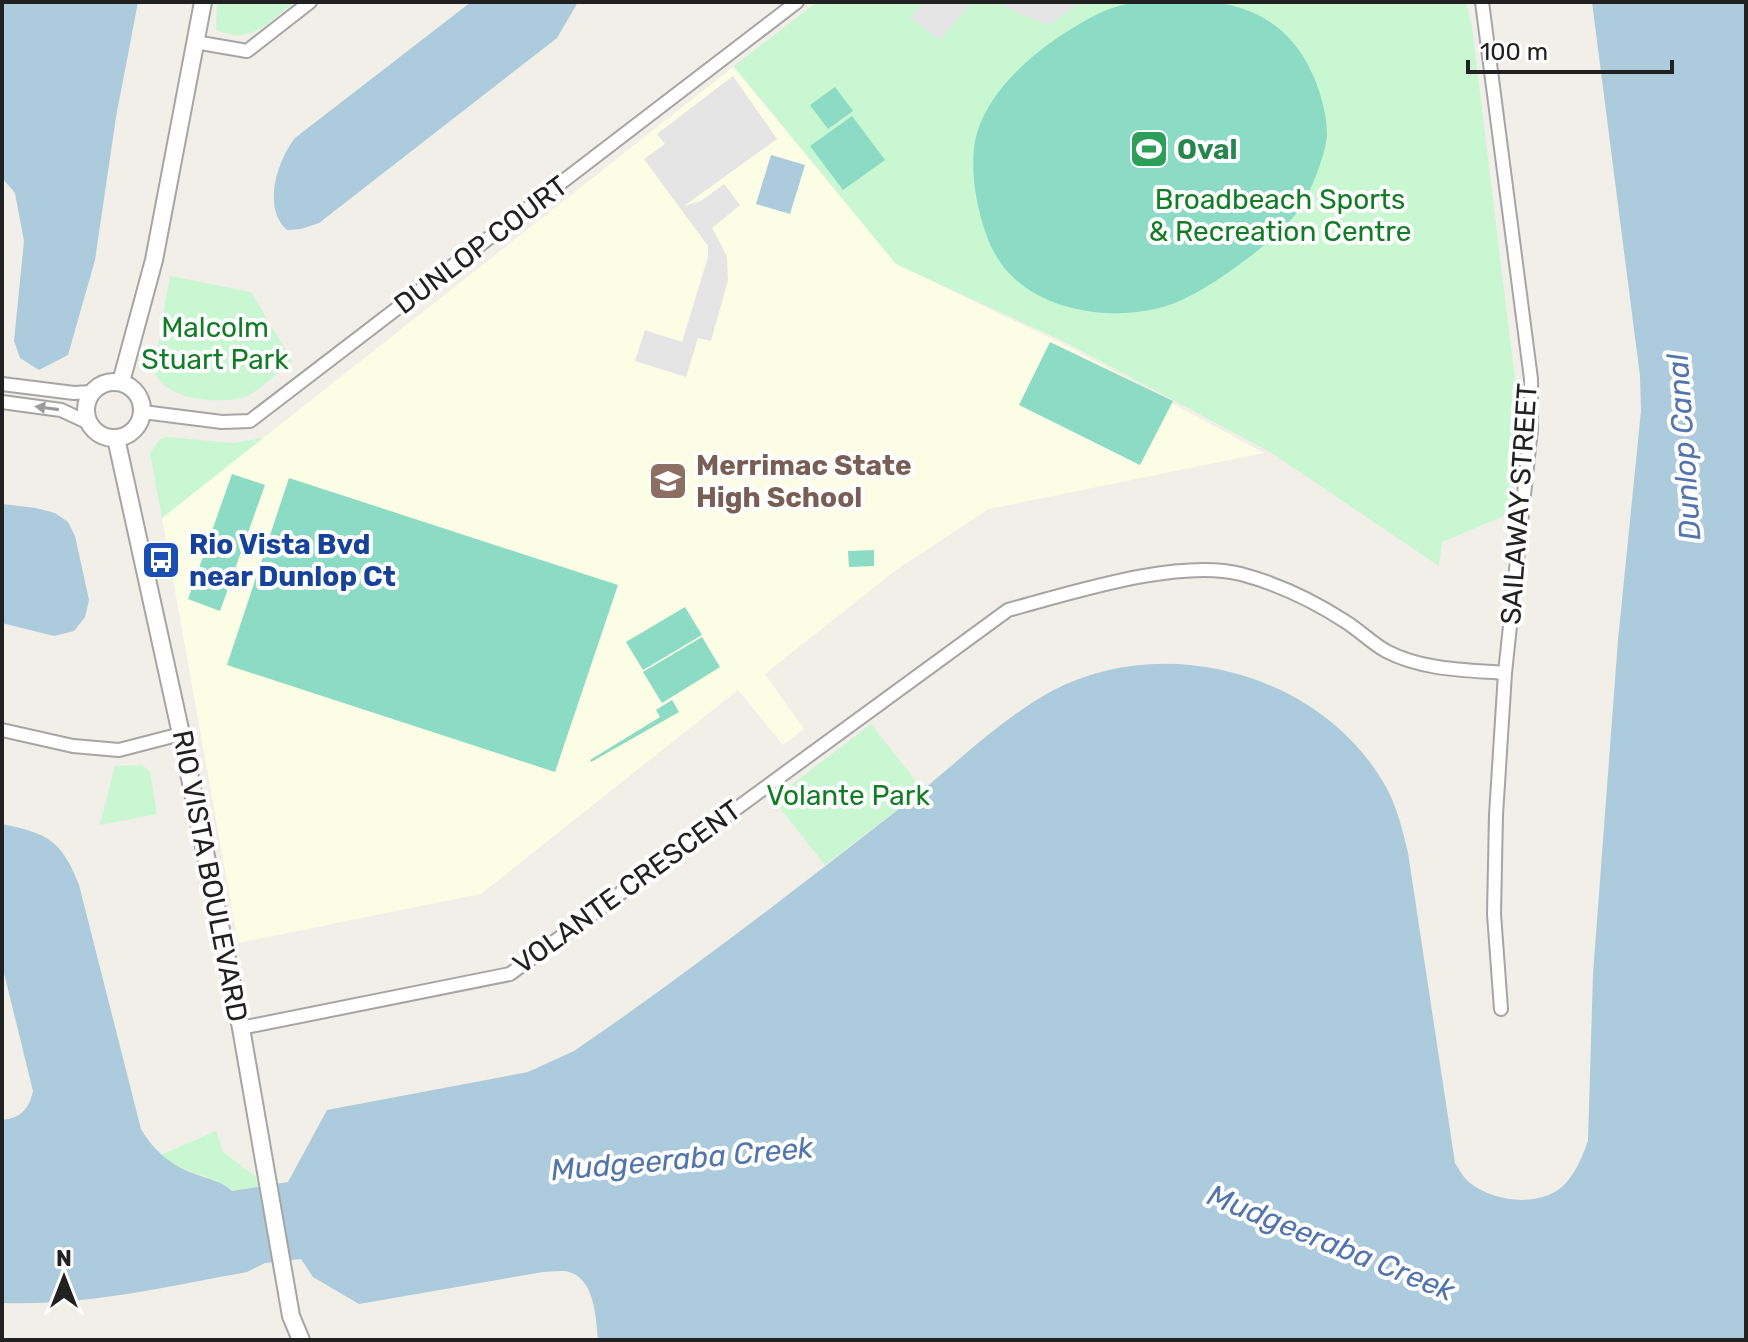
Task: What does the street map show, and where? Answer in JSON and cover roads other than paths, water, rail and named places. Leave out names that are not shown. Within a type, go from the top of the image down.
[{"type":"street","points":[[121,382],[154,260],[203,2]]},
{"type":"street","points":[[195,42],[247,51],[310,2]]},
{"type":"street","name":"DUNLOP COURT","points":[[143,412],[222,422],[250,421],[797,2]]},
{"type":"street","name":"SAILAWAY STREET","points":[[1482,2],[1531,379],[1531,429],[1505,673],[1496,815],[1494,914],[1501,1009]]},
{"type":"street","points":[[2,402],[61,410],[89,423],[105,437],[116,438],[134,430],[143,412],[137,393],[121,382],[100,385],[91,392],[86,402],[89,423]]},
{"type":"street","points":[[2,384],[74,393],[91,392]]},
{"type":"street","name":"RIO VISTA BOULEVARD","points":[[116,438],[241,1028],[291,1316],[301,1340]]},
{"type":"street","name":"VOLANTE CRESCENT","points":[[241,1028],[510,974],[1008,610],[1093,587],[1194,568],[1239,574],[1291,591],[1346,622],[1386,651],[1429,666],[1505,673]]},
{"type":"street","points":[[2,730],[73,746],[119,750],[181,734]]},
{"type":"street","name":"RIO VISTA BOULEVARD","points":[[288,1340],[291,1316]]},
{"type":"water","points":[[2,2],[138,2],[116,117],[95,260],[68,355],[39,370],[20,358],[14,341],[24,241],[15,193],[2,178]]},
{"type":"water","points":[[471,2],[578,2],[557,38],[319,223],[287,230],[275,210],[275,184],[283,159],[295,138]]},
{"type":"water","points":[[1592,2],[1746,2],[1746,1340],[598,1340],[589,1291],[578,1276],[569,1272],[543,1272],[359,1304],[313,1277],[301,1259],[265,1263],[247,1272],[125,1294],[64,1302],[2,1303],[2,1120],[23,1112],[33,1091],[2,965],[2,824],[31,831],[51,841],[73,870],[141,1129],[146,1137],[172,1163],[232,1191],[288,1182],[327,1110],[528,1072],[574,1051],[782,899],[1032,703],[1095,673],[1141,665],[1188,665],[1234,673],[1278,689],[1318,712],[1353,743],[1387,788],[1406,844],[1455,1163],[1470,1183],[1491,1195],[1504,1198],[1543,1197],[1564,1185],[1581,1159],[1588,1141],[1593,974],[1618,640],[1641,411],[1640,376]]},
{"type":"water","points":[[771,155],[805,165],[790,214],[756,204]]},
{"type":"water","points":[[2,504],[55,513],[68,522],[75,536],[89,600],[85,617],[74,631],[54,636],[2,623]]},
{"type":"place","name":"Oval","points":[[1149,149]]},
{"type":"place","name":"Merrimac State High School","points":[[668,481]]},
{"type":"place","name":"Rio Vista Bvd near Dunlop Ct","points":[[161,560]]},
{"type":"park label","name":"Broadbeach Sports & Recreation Centre","points":[[1280,215]]},
{"type":"park label","name":"Malcolm Stuart Park","points":[[215,343]]},
{"type":"park label","name":"Volante Park","points":[[848,795]]},
{"type":"water label","name":"Dunlop Canal","points":[[1684,447]]},
{"type":"water label","name":"Mudgeeraba Creek","points":[[682,1159]]},
{"type":"water label","name":"Mudgeeraba Creek","points":[[1331,1243]]}]
